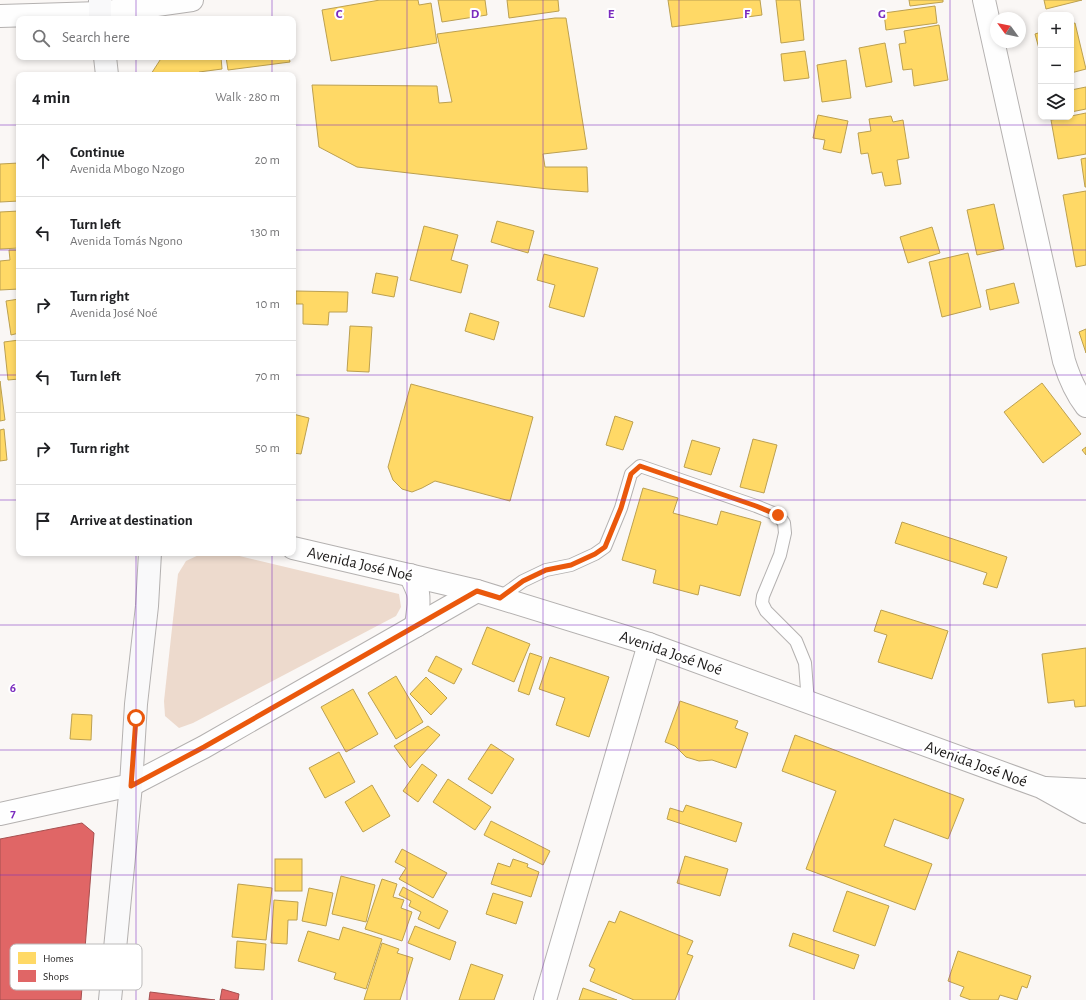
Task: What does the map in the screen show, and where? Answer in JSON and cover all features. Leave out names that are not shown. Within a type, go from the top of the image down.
[{"type":"main road","points":[[105,60],[107,72]]},
{"type":"main road","points":[[115,944],[131,786],[136,704],[147,606],[150,556]]},
{"type":"main road","points":[[110,1000],[111,990]]},
{"type":"street","points":[[0,16],[100,11],[192,0]]},
{"type":"street","points":[[984,0],[1064,361],[1071,382],[1086,406]]},
{"type":"street","name":"Avenida José Noé","points":[[296,549],[477,591],[649,644],[1041,788],[1086,812]]},
{"type":"street","points":[[410,575],[416,587],[419,601],[416,626]]},
{"type":"street","points":[[0,814],[131,786],[204,747],[477,591]]},
{"type":"street","points":[[545,1000],[649,644]]},
{"type":"street","name":"Avenida José Noé","points":[[1041,788],[1086,790]]},
{"type":"lane","points":[[500,598],[523,581],[546,570],[571,565],[595,554],[605,547],[621,508],[631,474],[640,466],[756,506],[778,515],[784,523],[785,533],[780,555],[763,596],[762,603],[766,611],[796,642],[805,663],[808,702]]},
{"type":"shaded area","points":[[197,556],[240,556],[399,594],[401,607],[396,616],[193,723],[179,728],[165,716],[164,701],[178,574],[186,561]]},
{"type":"building: Homes","points":[[380,0],[418,0],[419,5],[431,3],[437,43],[331,61],[322,10]]},
{"type":"building: Homes","points":[[438,0],[485,0],[487,15],[442,22]]},
{"type":"building: Homes","points":[[507,0],[558,0],[559,11],[509,18]]},
{"type":"building: Homes","points":[[668,0],[760,0],[762,15],[672,27]]},
{"type":"building: Homes","points":[[776,0],[800,0],[804,40],[781,43]]},
{"type":"building: Homes","points":[[909,0],[943,0],[943,2],[910,6]]},
{"type":"building: Homes","points":[[1044,0],[1082,0],[1046,9]]},
{"type":"building: Homes","points":[[935,6],[937,23],[886,30],[884,13]]},
{"type":"building: Homes","points":[[555,18],[566,18],[587,149],[543,154],[545,167],[587,167],[588,192],[548,189],[357,167],[319,147],[312,85],[437,86],[439,103],[452,102],[437,34]]},
{"type":"building: Homes","points":[[1074,23],[1086,69],[1074,72],[1074,48]]},
{"type":"building: Homes","points":[[939,25],[948,80],[914,86],[912,69],[903,70],[899,44],[906,43],[904,31]]},
{"type":"building: Homes","points":[[1038,33],[1038,45],[1035,34]]},
{"type":"building: Homes","points":[[885,43],[892,82],[866,87],[859,48]]},
{"type":"building: Homes","points":[[805,51],[809,78],[784,81],[781,54]]},
{"type":"building: Homes","points":[[160,60],[221,60],[222,69],[199,72],[152,72]]},
{"type":"building: Homes","points":[[226,60],[290,60],[290,62],[228,70]]},
{"type":"building: Homes","points":[[846,60],[851,98],[822,102],[817,65]]},
{"type":"building: Homes","points":[[1086,87],[1086,109],[1074,111],[1074,89]]},
{"type":"building: Homes","points":[[1086,113],[1086,154],[1058,159],[1051,120],[1074,120],[1074,115]]},
{"type":"building: Homes","points":[[818,115],[848,121],[841,153],[823,149],[825,140],[813,138]]},
{"type":"building: Homes","points":[[891,116],[893,122],[903,120],[909,158],[897,160],[901,184],[885,186],[882,172],[872,174],[868,153],[861,154],[858,133],[871,131],[869,119]]},
{"type":"building: Homes","points":[[1086,158],[1086,187],[1085,187],[1081,159]]},
{"type":"building: Homes","points":[[16,163],[16,201],[0,202],[0,164]]},
{"type":"building: Homes","points":[[1086,191],[1086,265],[1076,267],[1063,195]]},
{"type":"building: Homes","points":[[994,204],[1004,249],[977,255],[967,210]]},
{"type":"building: Homes","points":[[16,211],[16,248],[0,249],[0,212]]},
{"type":"building: Homes","points":[[497,221],[534,231],[528,253],[491,242]]},
{"type":"building: Homes","points":[[424,226],[458,235],[451,260],[468,265],[461,293],[410,280]]},
{"type":"building: Homes","points":[[932,227],[940,253],[908,263],[900,237]]},
{"type":"building: Homes","points":[[9,250],[16,250],[16,289],[0,290],[0,261],[10,260]]},
{"type":"building: Homes","points":[[968,253],[981,307],[942,317],[929,262]]},
{"type":"building: Homes","points":[[544,254],[598,268],[584,317],[549,307],[555,285],[537,280]]},
{"type":"building: Homes","points":[[376,273],[398,277],[394,297],[372,293]]},
{"type":"building: Homes","points":[[1014,283],[1019,303],[990,310],[986,290]]},
{"type":"building: Homes","points":[[296,291],[348,292],[347,312],[329,312],[328,325],[303,324],[303,304],[296,304]]},
{"type":"building: Homes","points":[[16,299],[16,334],[11,335],[6,301]]},
{"type":"building: Homes","points":[[470,313],[499,322],[494,340],[465,331]]},
{"type":"building: Homes","points":[[350,326],[372,327],[369,372],[347,371]]},
{"type":"building: Homes","points":[[1086,329],[1086,353],[1079,332]]},
{"type":"building: Homes","points":[[16,340],[16,379],[8,380],[4,342]]},
{"type":"building: Homes","points":[[0,381],[5,420],[0,421]]},
{"type":"building: Homes","points":[[1042,383],[1081,434],[1043,463],[1004,412]]},
{"type":"building: Homes","points":[[411,384],[533,417],[510,501],[435,481],[412,492],[402,489],[393,480],[388,467]]},
{"type":"building: Homes","points":[[296,415],[309,418],[301,454],[296,453]]},
{"type":"building: Homes","points":[[615,416],[633,422],[623,450],[606,445]]},
{"type":"building: Homes","points":[[4,429],[7,460],[0,461],[0,430]]},
{"type":"building: Homes","points":[[753,439],[777,445],[764,493],[740,487]]},
{"type":"building: Homes","points":[[692,440],[720,448],[711,475],[684,467]]},
{"type":"building: Homes","points":[[1086,447],[1086,455],[1082,450]]},
{"type":"building: Homes","points":[[643,488],[678,498],[673,513],[717,525],[721,511],[761,522],[740,596],[700,585],[698,595],[653,583],[656,570],[622,560]]},
{"type":"building: Homes","points":[[902,522],[1007,557],[997,588],[983,584],[987,573],[895,543]]},
{"type":"building: Homes","points":[[881,610],[948,631],[932,679],[878,662],[887,635],[874,631]]},
{"type":"building: Homes","points":[[487,627],[530,644],[514,682],[472,664]]},
{"type":"building: Homes","points":[[1086,648],[1086,706],[1075,707],[1074,700],[1048,703],[1042,654]]},
{"type":"building: Homes","points":[[530,653],[542,657],[529,695],[518,691]]},
{"type":"building: Homes","points":[[436,656],[462,669],[454,684],[428,671]]},
{"type":"building: Homes","points":[[550,657],[609,677],[589,737],[556,725],[565,698],[539,689]]},
{"type":"building: Homes","points":[[396,676],[423,722],[396,739],[368,693]]},
{"type":"building: Homes","points":[[426,677],[447,698],[431,715],[410,694]]},
{"type":"building: Homes","points":[[353,689],[378,734],[346,752],[321,707]]},
{"type":"building: Homes","points":[[680,701],[738,721],[735,728],[748,733],[736,768],[712,760],[699,761],[686,757],[675,746],[665,742]]},
{"type":"building: Homes","points":[[72,714],[92,715],[91,740],[70,739]]},
{"type":"building: Homes","points":[[428,726],[440,735],[410,768],[394,746]]},
{"type":"building: Homes","points":[[795,735],[964,799],[948,839],[894,819],[884,846],[932,864],[915,910],[806,869],[836,791],[782,771]]},
{"type":"building: Homes","points":[[491,744],[514,759],[492,794],[468,779]]},
{"type":"building: Homes","points":[[339,752],[355,782],[325,798],[309,768]]},
{"type":"building: Homes","points":[[422,764],[437,775],[418,802],[403,791]]},
{"type":"building: Homes","points":[[448,779],[491,807],[475,830],[433,802]]},
{"type":"building: Homes","points":[[372,785],[390,816],[363,832],[345,802]]},
{"type":"building: Homes","points":[[686,805],[742,823],[736,842],[667,819],[670,808],[683,812]]},
{"type":"building: Homes","points":[[491,821],[550,851],[543,865],[484,835]]},
{"type":"building: Homes","points":[[402,849],[447,873],[433,898],[399,879],[406,868],[395,862]]},
{"type":"building: Homes","points":[[685,856],[728,869],[720,896],[677,883]]},
{"type":"building: Homes","points":[[275,859],[302,859],[302,891],[275,891]]},
{"type":"building: Homes","points":[[513,859],[528,864],[527,867],[539,872],[531,897],[491,884],[498,863],[510,867]]},
{"type":"building: Homes","points":[[341,876],[375,885],[366,922],[332,914]]},
{"type":"building: Homes","points":[[382,879],[397,884],[393,897],[404,900],[401,908],[412,912],[402,941],[365,929]]},
{"type":"building: Homes","points":[[238,884],[272,888],[266,940],[232,937]]},
{"type":"building: Homes","points":[[403,887],[448,911],[439,929],[418,919],[421,912],[409,906],[411,901],[399,895]]},
{"type":"building: Homes","points":[[309,888],[333,893],[326,926],[302,921]]},
{"type":"building: Homes","points":[[847,891],[889,906],[875,946],[833,931]]},
{"type":"building: Homes","points":[[493,893],[523,902],[516,924],[486,914]]},
{"type":"building: Homes","points":[[274,900],[298,902],[297,920],[288,920],[287,944],[271,943]]},
{"type":"building: Homes","points":[[620,911],[693,941],[687,954],[693,956],[675,1000],[634,1000],[590,981],[595,969],[589,966],[609,921],[615,923]]},
{"type":"building: Homes","points":[[415,926],[456,942],[450,960],[408,943]]},
{"type":"building: Homes","points":[[343,927],[382,939],[366,989],[334,979],[336,973],[298,961],[308,931],[339,940]]},
{"type":"building: Homes","points":[[793,933],[859,955],[854,969],[789,946]]},
{"type":"building: Homes","points":[[237,941],[266,944],[264,970],[235,968]]},
{"type":"building: Homes","points":[[382,943],[399,949],[397,953],[413,958],[400,1000],[364,1000]]},
{"type":"building: Homes","points":[[958,951],[1031,976],[1027,988],[1022,986],[1017,1000],[1000,995],[998,1000],[971,1000],[960,996],[964,987],[948,981]]},
{"type":"building: Homes","points":[[471,964],[503,975],[494,1000],[459,1000]]},
{"type":"building: Homes","points":[[583,988],[617,1000],[579,1000]]},
{"type":"building: Shops","points":[[82,823],[94,833],[85,944],[10,944],[10,990],[82,990],[81,1000],[0,1000],[0,839]]},
{"type":"building: Shops","points":[[222,989],[239,994],[238,1000],[220,1000]]},
{"type":"building: Shops","points":[[150,992],[215,1000],[149,1000]]},
{"type":"route","points":[[136,718],[131,786],[204,747],[477,591],[500,598],[523,581],[546,570],[571,565],[595,554],[605,547],[621,508],[631,474],[640,466],[778,515]]}]
